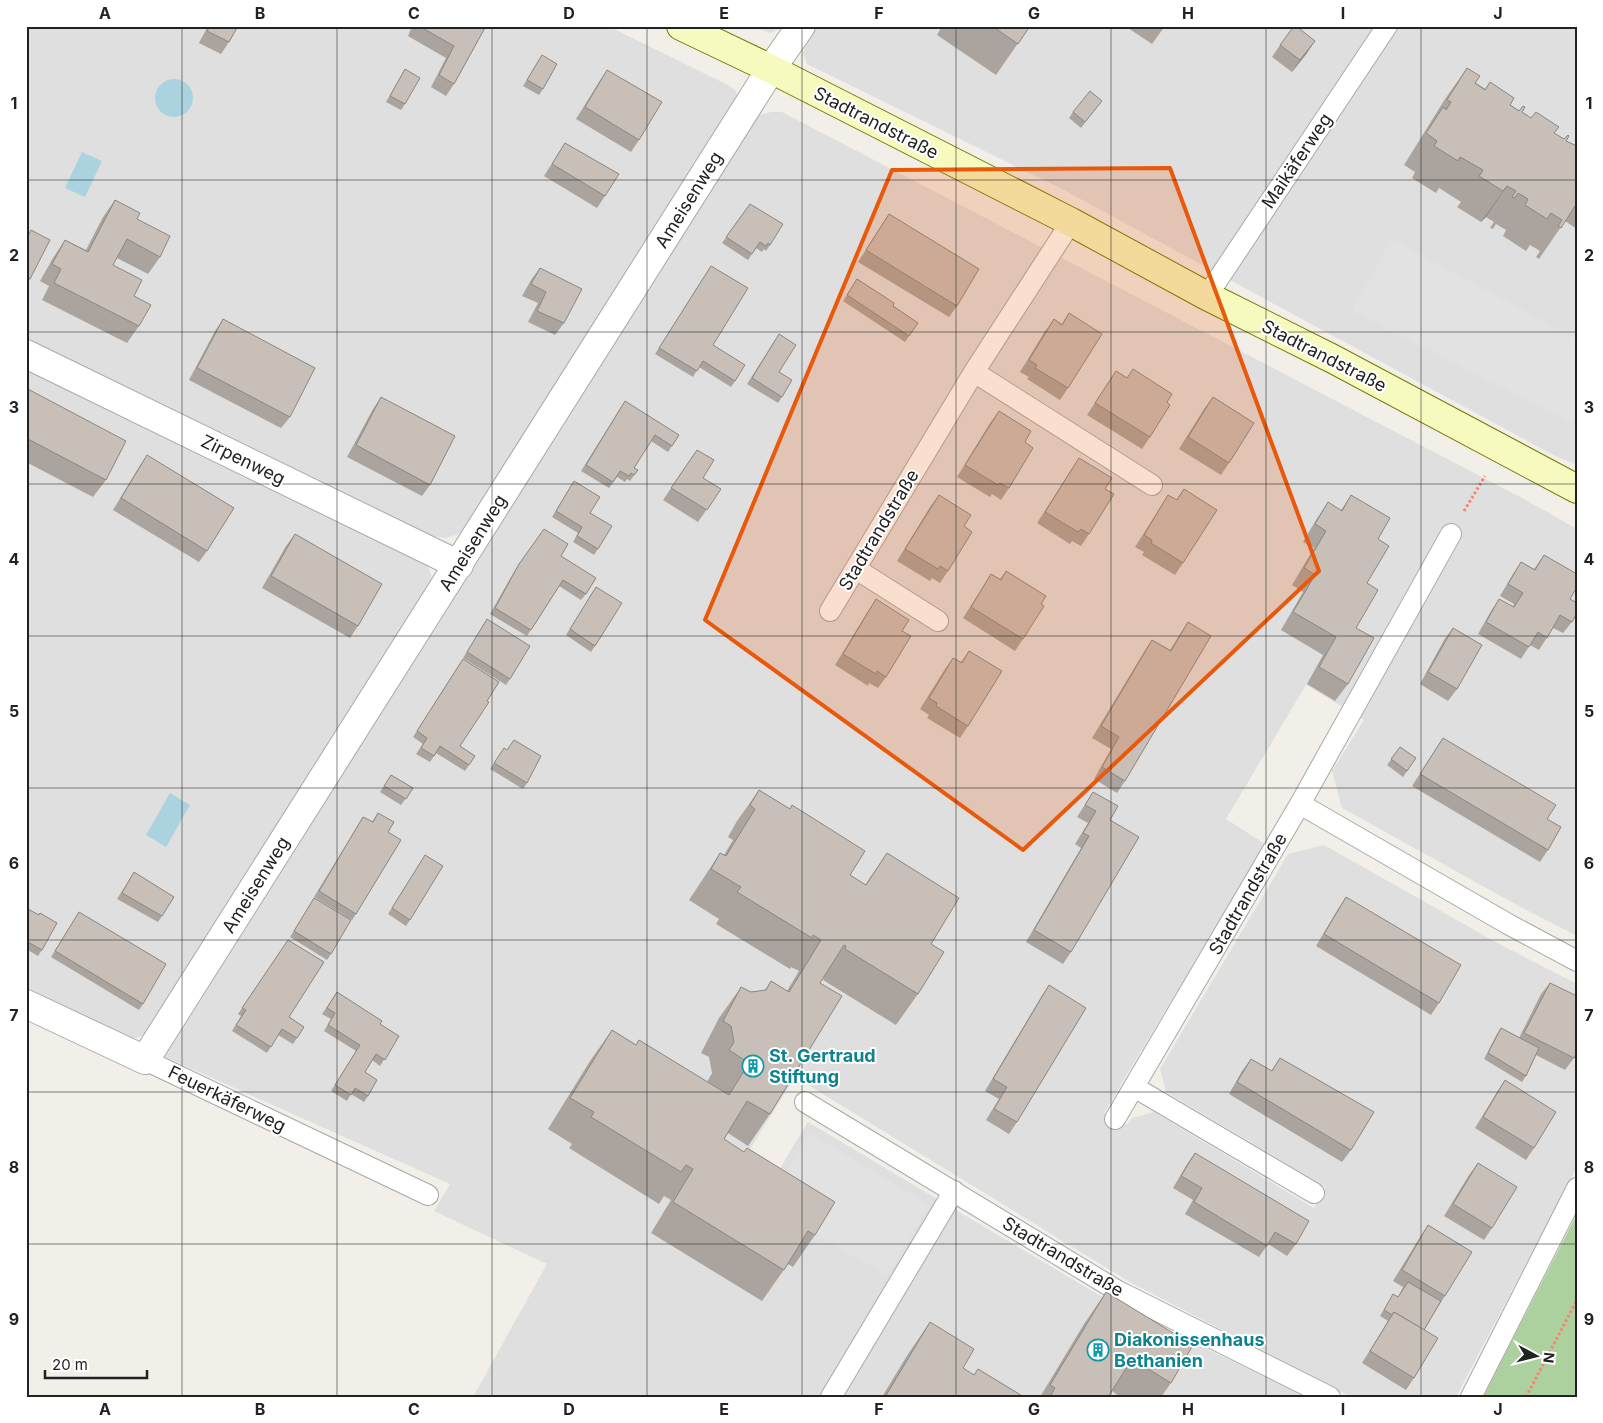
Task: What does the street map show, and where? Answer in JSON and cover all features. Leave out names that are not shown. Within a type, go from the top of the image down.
[{"type":"street","name":"Stadtrandstraße","points":[[681,26],[770,69],[1071,222],[1207,296],[1333,359],[1577,489]]},
{"type":"street","name":"Ameisenweg","points":[[145,1060],[459,565],[770,69],[801,26]]},
{"type":"street","name":"Zirpenweg","points":[[26,354],[459,565]]},
{"type":"street","name":"Feuerkäferweg","points":[[26,1004],[145,1060]]},
{"type":"lane","name":"Maikäferweg","points":[[1207,296],[1387,26]]},
{"type":"lane","name":"Stadtrandstraße","points":[[830,611],[974,372],[1071,222]]},
{"type":"lane","points":[[974,372],[1152,485]]},
{"type":"lane","name":"Stadtrandstraße","points":[[1116,1119],[1300,804],[1451,534]]},
{"type":"lane","points":[[856,569],[938,621]]},
{"type":"lane","points":[[1300,804],[1508,924],[1577,961]]},
{"type":"lane","name":"Feuerkäferweg","points":[[145,1060],[428,1195]]},
{"type":"lane","points":[[1134,1087],[1314,1193]]},
{"type":"lane","name":"Stadtrandstraße","points":[[805,1102],[1118,1291],[1330,1397]]},
{"type":"lane","points":[[1471,1397],[1577,1188]]},
{"type":"lane","points":[[831,1397],[954,1191]]},
{"type":"path","points":[[1451,534],[1500,449]]},
{"type":"path","points":[[1526,1397],[1577,1300]]},
{"type":"highlighted area","points":[[1170,168],[1319,571],[1023,850],[705,620],[892,170]]},
{"type":"shaded area","points":[[26,26],[608,26],[728,85],[736,91],[737,97],[736,105],[468,528],[456,535],[445,538],[431,536],[419,531],[26,345]]},
{"type":"shaded area","points":[[749,26],[786,26],[771,33]]},
{"type":"shaded area","points":[[817,26],[1577,26],[1577,465],[1553,455],[1062,189],[807,64],[803,54],[807,41]]},
{"type":"shaded area","points":[[782,112],[1524,499],[1577,529],[1577,936],[1515,904],[1342,808],[1332,771],[1364,720],[1306,685],[1226,819],[1265,844],[1104,1113],[1127,1125],[1132,1118],[1154,1112],[1314,1208],[1326,1187],[1166,1092],[1160,1069],[1288,854],[1324,845],[1501,945],[1577,984],[1577,1167],[1456,1397],[1351,1397],[1128,1281],[795,1077],[750,1149],[780,1168],[808,1122],[1114,1304],[1307,1397],[473,1397],[547,1264],[434,1211],[450,1184],[165,1057],[749,124],[760,115]]},
{"type":"shaded area","points":[[1391,239],[1577,339],[1577,425],[1352,311]]},
{"type":"shaded area","points":[[26,367],[421,558],[429,568],[432,579],[430,592],[150,1033],[136,1038],[127,1038],[26,991]]},
{"type":"shaded area","points":[[810,1133],[930,1205],[887,1276],[816,1234],[831,1210],[782,1180]]},
{"type":"green space","points":[[1577,1214],[1577,1397],[1483,1397]]},
{"type":"water","points":[[174,79],[188,84],[193,98],[188,112],[174,117],[160,112],[155,98],[160,84]]},
{"type":"water","points":[[82,152],[102,161],[85,197],[65,188]]},
{"type":"water","points":[[170,793],[190,805],[166,847],[146,835]]},
{"type":"building","points":[[210,26],[238,26],[229,42],[207,31]]},
{"type":"building","points":[[419,26],[486,26],[454,84],[439,75],[454,46]]},
{"type":"building","points":[[992,26],[1030,26],[1018,44]]},
{"type":"building","points":[[1294,26],[1315,41],[1300,60],[1280,45]]},
{"type":"building","points":[[542,55],[557,64],[543,89],[527,80]]},
{"type":"building","points":[[1467,68],[1480,76],[1475,83],[1485,90],[1490,82],[1514,98],[1510,105],[1519,111],[1523,106],[1525,107],[1522,112],[1531,118],[1536,112],[1559,127],[1554,133],[1564,139],[1568,135],[1566,141],[1577,146],[1577,203],[1561,228],[1558,226],[1562,220],[1551,213],[1547,219],[1525,205],[1528,199],[1518,193],[1515,198],[1512,197],[1516,191],[1507,186],[1503,191],[1479,176],[1483,170],[1460,157],[1458,161],[1434,146],[1437,141],[1426,133],[1443,107],[1446,110],[1451,102],[1447,100]]},
{"type":"building","points":[[405,69],[420,78],[405,104],[390,96]]},
{"type":"building","points":[[607,70],[662,102],[639,140],[585,107]]},
{"type":"building","points":[[1090,91],[1102,101],[1085,122],[1073,112]]},
{"type":"building","points":[[565,143],[619,174],[605,196],[552,164]]},
{"type":"building","points":[[115,200],[140,213],[137,219],[170,236],[160,257],[127,239],[113,265],[142,280],[134,296],[151,305],[139,326],[54,283],[61,269],[52,264],[65,240],[88,252]]},
{"type":"building","points":[[750,204],[783,224],[770,245],[768,243],[766,246],[760,242],[752,254],[726,237]]},
{"type":"building","points":[[889,214],[979,269],[957,306],[866,250]]},
{"type":"building","points":[[31,230],[50,240],[30,279],[26,277],[26,238]]},
{"type":"building","points":[[711,266],[748,288],[713,345],[745,365],[735,381],[703,361],[697,371],[659,348]]},
{"type":"building","points":[[540,268],[582,289],[564,323],[537,311],[546,292],[531,284]]},
{"type":"building","points":[[857,279],[894,303],[893,306],[918,323],[909,336],[847,295]]},
{"type":"building","points":[[1069,313],[1102,334],[1068,388],[1035,368],[1037,365],[1029,360],[1054,319],[1062,325]]},
{"type":"building","points":[[223,319],[315,368],[290,417],[197,368]]},
{"type":"building","points":[[779,334],[796,345],[779,372],[792,380],[782,397],[752,378]]},
{"type":"building","points":[[1133,369],[1172,394],[1167,402],[1170,405],[1150,437],[1095,403],[1116,371],[1127,378]]},
{"type":"building","points":[[26,388],[126,441],[106,480],[26,438]]},
{"type":"building","points":[[381,397],[455,436],[430,485],[356,445]]},
{"type":"building","points":[[1213,397],[1254,423],[1229,463],[1188,437]]},
{"type":"building","points":[[625,401],[679,435],[672,446],[655,435],[634,468],[638,470],[634,475],[631,473],[629,476],[620,471],[613,482],[586,465]]},
{"type":"building","points":[[999,411],[1031,431],[1025,442],[1033,448],[1009,488],[1000,483],[998,485],[965,465]]},
{"type":"building","points":[[697,450],[714,460],[703,478],[721,489],[707,510],[671,488]]},
{"type":"building","points":[[147,455],[234,508],[207,551],[121,498]]},
{"type":"building","points":[[1079,458],[1112,478],[1105,489],[1114,494],[1089,534],[1081,529],[1078,532],[1045,512]]},
{"type":"building","points":[[574,481],[600,497],[590,513],[612,526],[598,549],[577,536],[582,527],[556,511]]},
{"type":"building","points":[[1184,489],[1217,510],[1183,563],[1151,543],[1152,540],[1144,535],[1168,495],[1177,500]]},
{"type":"building","points":[[939,495],[971,515],[964,526],[972,532],[948,571],[940,566],[938,569],[905,549]]},
{"type":"building","points":[[1351,495],[1390,518],[1378,539],[1389,546],[1367,583],[1378,590],[1356,628],[1374,638],[1348,684],[1319,667],[1336,637],[1293,612],[1315,575],[1304,568],[1326,531],[1315,524],[1328,502],[1342,511]]},
{"type":"building","points":[[544,529],[568,544],[561,556],[596,578],[586,594],[563,580],[531,630],[495,608],[519,564]]},
{"type":"building","points":[[295,534],[382,584],[358,626],[271,576]]},
{"type":"building","points":[[1544,555],[1577,574],[1577,587],[1570,599],[1577,603],[1577,613],[1572,622],[1560,615],[1547,638],[1538,632],[1529,647],[1486,622],[1499,599],[1514,607],[1523,593],[1508,584],[1521,562],[1535,570]]},
{"type":"building","points":[[1006,571],[1046,596],[1041,604],[1044,606],[1023,639],[971,607],[991,574],[1001,580]]},
{"type":"building","points":[[596,587],[622,603],[595,646],[570,629]]},
{"type":"building","points":[[876,599],[909,620],[902,631],[911,636],[886,677],[877,671],[876,674],[843,654]]},
{"type":"building","points":[[487,619],[530,646],[510,679],[467,652]]},
{"type":"building","points":[[1188,622],[1211,636],[1125,781],[1102,767],[1119,737],[1101,726],[1152,640],[1171,651]]},
{"type":"building","points":[[1453,628],[1482,645],[1457,689],[1428,672]]},
{"type":"building","points":[[969,651],[1002,671],[968,726],[936,706],[937,703],[929,698],[953,658],[962,663]]},
{"type":"building","points":[[463,659],[499,682],[487,701],[489,702],[460,746],[475,756],[469,765],[440,746],[434,756],[421,748],[427,738],[417,731]]},
{"type":"building","points":[[1443,738],[1556,805],[1547,819],[1561,827],[1548,850],[1420,774]]},
{"type":"building","points":[[514,740],[541,756],[527,783],[494,763],[504,748],[507,750]]},
{"type":"building","points":[[1400,747],[1416,758],[1407,771],[1391,759]]},
{"type":"building","points":[[391,775],[413,788],[406,799],[384,786]]},
{"type":"building","name":"St. Gertraud Stiftung","points":[[759,790],[790,809],[792,805],[865,851],[850,875],[866,885],[887,853],[959,898],[931,944],[944,952],[918,994],[845,949],[846,946],[844,945],[820,983],[842,996],[770,1114],[747,1101],[724,1139],[744,1152],[747,1148],[835,1202],[815,1235],[808,1231],[784,1270],[673,1202],[693,1169],[686,1165],[681,1172],[591,1117],[594,1112],[570,1098],[612,1030],[636,1045],[639,1040],[729,1095],[749,1063],[729,1050],[734,1042],[731,1026],[723,1021],[741,987],[751,992],[766,990],[771,981],[789,992],[821,940],[813,935],[812,938],[737,892],[741,887],[711,869],[720,853],[726,856],[755,809],[750,805]]},
{"type":"building","points":[[1093,792],[1118,806],[1110,820],[1139,837],[1071,952],[1034,930],[1089,836],[1083,833],[1096,811],[1085,805]]},
{"type":"building","points":[[378,813],[394,822],[388,832],[401,840],[356,914],[319,891],[363,817],[373,822]]},
{"type":"building","points":[[425,855],[443,866],[410,920],[392,908]]},
{"type":"building","points":[[134,872],[174,897],[162,916],[122,893]]},
{"type":"building","points":[[1346,897],[1461,965],[1439,1003],[1324,934]]},
{"type":"building","points":[[314,898],[351,920],[331,954],[294,931]]},
{"type":"building","points":[[26,908],[39,915],[40,913],[57,923],[42,950],[26,941]]},
{"type":"building","points":[[79,912],[166,964],[143,1004],[55,951]]},
{"type":"building","points":[[288,940],[324,962],[289,1017],[304,1027],[297,1038],[282,1029],[271,1047],[236,1025],[246,1010],[242,1008]]},
{"type":"building","points":[[1550,983],[1577,996],[1577,1052],[1574,1058],[1524,1033]]},
{"type":"building","points":[[1049,985],[1086,1008],[1017,1122],[994,1109],[1007,1087],[993,1079]]},
{"type":"building","points":[[337,992],[382,1021],[380,1024],[399,1036],[385,1060],[376,1054],[365,1072],[377,1080],[368,1096],[355,1088],[351,1095],[335,1085],[360,1045],[328,1025],[335,1013],[327,1008]]},
{"type":"building","points":[[1501,1028],[1539,1048],[1526,1076],[1488,1053]]},
{"type":"building","points":[[1280,1058],[1374,1112],[1351,1150],[1237,1082],[1251,1059],[1272,1071]]},
{"type":"building","points":[[1505,1080],[1556,1112],[1534,1148],[1483,1117]]},
{"type":"building","points":[[1195,1153],[1309,1221],[1296,1244],[1275,1232],[1267,1246],[1194,1202],[1202,1188],[1181,1176]]},
{"type":"building","points":[[1478,1163],[1517,1187],[1492,1228],[1453,1204]]},
{"type":"building","points":[[1428,1225],[1472,1252],[1445,1296],[1402,1270]]},
{"type":"building","points":[[1408,1282],[1441,1301],[1424,1330],[1394,1312],[1392,1315],[1384,1310],[1393,1294],[1398,1297]]},
{"type":"building","points":[[1106,1292],[1193,1345],[1171,1383],[1132,1359],[1108,1397],[1050,1397],[1055,1388],[1050,1385]]},
{"type":"building","points":[[1394,1312],[1438,1338],[1414,1378],[1370,1351]]},
{"type":"building","points":[[930,1322],[974,1349],[963,1368],[974,1375],[978,1369],[1024,1397],[885,1397]]},
{"type":"place","name":"St. Gertraud Stiftung","points":[[753,1066]]},
{"type":"place","name":"Diakonissenhaus Bethanien","points":[[1098,1350]]}]
